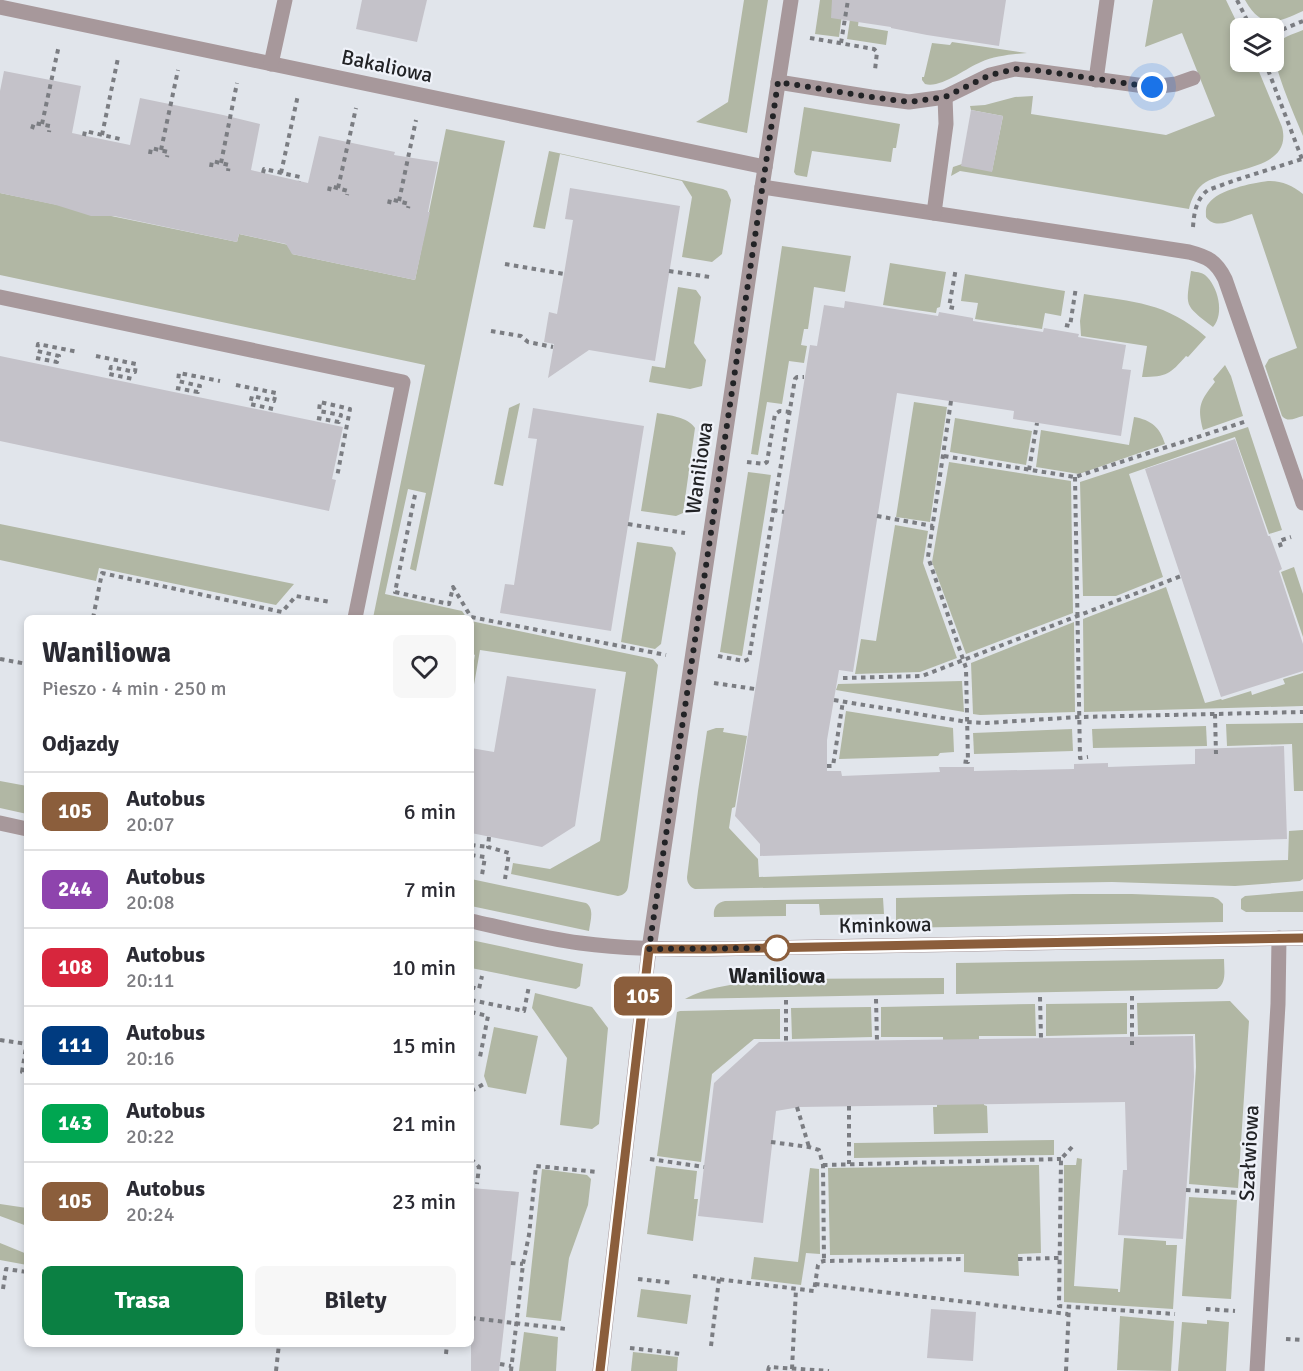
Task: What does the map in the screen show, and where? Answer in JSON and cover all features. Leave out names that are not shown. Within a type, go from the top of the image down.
[{"type":"street","points":[[270,64],[285,0]]},
{"type":"street","name":"Waniliowa","points":[[600,1371],[649,949],[791,0]]},
{"type":"street","points":[[1095,80],[1107,0]]},
{"type":"street","name":"Bakaliowa","points":[[0,7],[765,167]]},
{"type":"street","points":[[778,82],[909,102],[945,97],[990,75],[1015,69],[1152,87],[1176,84],[1193,78]]},
{"type":"street","points":[[934,213],[946,124],[945,97]]},
{"type":"street","points":[[762,187],[1189,252],[1206,257],[1220,270],[1225,279],[1303,503]]},
{"type":"street","points":[[0,297],[403,382],[356,615]]},
{"type":"street","points":[[0,823],[24,828]]},
{"type":"street","name":"Kminkowa","points":[[474,922],[556,939],[649,949],[1303,938]]},
{"type":"street","name":"Szałwiowa","points":[[1257,1371],[1278,1004],[1279,938]]},
{"type":"path","points":[[841,43],[848,0]]},
{"type":"path","points":[[1237,0],[1246,18]]},
{"type":"path","points":[[1284,29],[1303,21]]},
{"type":"path","points":[[810,38],[877,50],[871,97]]},
{"type":"path","points":[[42,124],[60,42]]},
{"type":"path","points":[[102,135],[119,54]]},
{"type":"path","points":[[161,150],[178,67]]},
{"type":"path","points":[[1192,234],[1197,204],[1208,190],[1303,160],[1269,72]]},
{"type":"path","points":[[221,163],[238,79]]},
{"type":"path","points":[[281,173],[298,92]]},
{"type":"path","points":[[338,188],[357,104]]},
{"type":"path","points":[[399,201],[417,117]]},
{"type":"path","points":[[32,129],[34,123],[42,124],[51,126],[49,132]]},
{"type":"path","points":[[84,135],[85,130],[120,139],[120,143]]},
{"type":"path","points":[[150,154],[152,148],[168,152],[167,157]]},
{"type":"path","points":[[211,167],[212,161],[221,163],[229,165],[228,171]]},
{"type":"path","points":[[263,173],[264,169],[300,177],[299,181]]},
{"type":"path","points":[[329,191],[330,186],[348,190],[347,195]]},
{"type":"path","points":[[389,204],[390,199],[409,204],[408,208]]},
{"type":"path","points":[[505,264],[564,274]]},
{"type":"path","points":[[954,308],[949,307],[956,268]]},
{"type":"path","points":[[669,271],[710,277]]},
{"type":"path","points":[[1065,325],[1070,326],[1076,287]]},
{"type":"path","points":[[491,331],[521,336],[528,342],[553,347]]},
{"type":"path","points":[[36,358],[57,362],[59,356],[37,351],[38,344],[78,352]]},
{"type":"path","points":[[96,356],[136,364],[135,372],[111,367],[109,374],[133,379]]},
{"type":"path","points":[[176,388],[198,392],[200,386],[178,381],[179,373],[220,381]]},
{"type":"path","points":[[714,656],[744,661],[749,659],[795,379],[804,377]]},
{"type":"path","points":[[236,385],[276,393],[274,401],[252,396],[250,404],[273,409]]},
{"type":"path","points":[[951,400],[928,557],[966,668],[968,762],[960,761]]},
{"type":"path","points":[[317,418],[339,422],[341,415],[319,411],[320,402],[350,409],[336,477]]},
{"type":"path","points":[[743,462],[764,464],[767,462],[775,414],[780,411],[790,412]]},
{"type":"path","points":[[944,456],[1076,477],[1252,419]]},
{"type":"path","points":[[1029,470],[1037,423]]},
{"type":"path","points":[[1076,477],[1080,758],[1088,758]]},
{"type":"path","points":[[416,495],[395,592],[449,604],[454,579]]},
{"type":"path","points":[[773,510],[784,512]]},
{"type":"path","points":[[878,516],[933,526]]},
{"type":"path","points":[[628,524],[685,533]]},
{"type":"path","points":[[1281,547],[1279,541],[1291,537]]},
{"type":"path","points":[[94,615],[102,573],[282,612],[296,596],[334,603]]},
{"type":"path","points":[[843,678],[922,676],[1181,576]]},
{"type":"path","points":[[453,587],[470,615]]},
{"type":"path","points":[[474,618],[667,656]]},
{"type":"path","points":[[0,659],[24,663]]},
{"type":"path","points":[[709,682],[755,689]]},
{"type":"path","points":[[834,700],[967,722],[986,723],[1079,717],[1303,712]]},
{"type":"path","points":[[827,766],[833,766],[843,701]]},
{"type":"path","points":[[1215,714],[1216,754]]},
{"type":"path","points":[[488,848],[489,837]]},
{"type":"path","points":[[474,846],[509,853],[505,879]]},
{"type":"path","points":[[474,855],[485,857],[482,875]]},
{"type":"path","points":[[474,988],[479,989],[482,976]]},
{"type":"path","points":[[474,1001],[524,1011],[529,986]]},
{"type":"path","points":[[1132,996],[1132,1045]]},
{"type":"path","points":[[1040,998],[1041,1038]]},
{"type":"path","points":[[876,999],[877,1041]]},
{"type":"path","points":[[786,1000],[786,1042]]},
{"type":"path","points":[[474,1013],[488,1016],[480,1057]]},
{"type":"path","points":[[0,1040],[24,1042]]},
{"type":"path","points":[[474,1089],[484,1084]]},
{"type":"path","points":[[849,1106],[849,1164]]},
{"type":"path","points":[[796,1107],[809,1147]]},
{"type":"path","points":[[771,1142],[819,1150],[823,1165],[824,1261]]},
{"type":"path","points":[[823,1165],[1061,1159],[1072,1148]]},
{"type":"path","points":[[649,1159],[704,1167]]},
{"type":"path","points":[[1061,1159],[1059,1306],[1175,1314]]},
{"type":"path","points":[[474,1163],[479,1167],[477,1184]]},
{"type":"path","points":[[500,1364],[511,1368],[536,1166],[598,1172]]},
{"type":"path","points":[[1186,1190],[1243,1194]]},
{"type":"path","points":[[1018,1259],[1059,1258]]},
{"type":"path","points":[[693,1276],[814,1291],[818,1265],[824,1261],[965,1259]]},
{"type":"path","points":[[511,1263],[523,1264]]},
{"type":"path","points":[[3,1289],[6,1269],[24,1272]]},
{"type":"path","points":[[635,1279],[673,1283]]},
{"type":"path","points":[[711,1346],[719,1279]]},
{"type":"path","points":[[815,1284],[1068,1314]]},
{"type":"path","points":[[792,1369],[796,1289]]},
{"type":"path","points":[[1066,1371],[1069,1306]]},
{"type":"path","points":[[1206,1309],[1236,1311]]},
{"type":"path","points":[[474,1318],[566,1329]]},
{"type":"path","points":[[1283,1339],[1303,1340]]},
{"type":"path","points":[[276,1371],[279,1347]]},
{"type":"path","points":[[446,1354],[447,1347]]},
{"type":"path","points":[[626,1347],[682,1354]]},
{"type":"path","points":[[768,1371],[769,1367],[786,1370],[829,1371]]},
{"type":"green space","points":[[744,0],[768,0],[747,133],[696,122],[728,102]]},
{"type":"green space","points":[[820,0],[844,0],[839,37],[815,34]]},
{"type":"green space","points":[[853,0],[861,0],[858,26],[888,31],[886,45],[847,39]]},
{"type":"green space","points":[[1153,0],[1226,0],[1235,18],[1230,18],[1230,72],[1259,72],[1282,127],[1283,141],[1278,152],[1258,165],[1206,182],[1195,194],[1189,209],[960,171],[951,176],[953,167],[962,164],[992,171],[1003,116],[971,110],[970,106],[985,105],[1015,97],[1033,96],[1031,114],[1166,135],[1215,116],[1182,33],[1145,47]]},
{"type":"green space","points":[[1245,0],[1303,0],[1303,11],[1284,19],[1261,18],[1251,10]]},
{"type":"green space","points":[[1303,30],[1303,136],[1279,72],[1284,72],[1284,38]]},
{"type":"green space","points":[[952,42],[1027,53],[992,58],[938,84],[925,84],[922,77],[924,77],[932,43],[950,45]]},
{"type":"green space","points":[[804,107],[900,124],[891,162],[812,151],[807,177],[796,175],[794,172]]},
{"type":"green space","points":[[446,129],[505,141],[416,571],[410,569],[426,493],[408,489],[385,594],[462,611],[465,615],[374,615],[425,365],[0,275],[0,193],[237,242],[239,234],[293,246],[292,254],[415,280]]},
{"type":"green space","points":[[549,151],[727,191],[731,200],[722,254],[712,262],[682,257],[692,197],[682,181],[560,154],[545,229],[533,227]]},
{"type":"green space","points":[[1268,181],[1287,184],[1303,194],[1303,416],[1292,419],[1282,416],[1265,366],[1269,359],[1297,348],[1252,214],[1221,223],[1210,221],[1206,217],[1206,210],[1213,198],[1245,185]]},
{"type":"green space","points":[[782,246],[851,256],[845,292],[814,287],[808,329],[804,329],[801,345],[807,346],[804,363],[789,361],[782,404],[767,402],[758,455],[751,454]]},
{"type":"green space","points":[[890,263],[946,272],[940,307],[937,308],[936,313],[883,305]]},
{"type":"green space","points":[[1191,271],[1205,275],[1216,293],[1219,315],[1213,327],[1196,314],[1189,304]]},
{"type":"green space","points":[[965,274],[1065,291],[1061,316],[1045,313],[1042,329],[975,319],[978,303],[961,301]]},
{"type":"green space","points":[[678,287],[696,290],[701,297],[694,343],[706,360],[702,386],[690,389],[649,382],[652,366],[665,368]]},
{"type":"green space","points":[[1084,294],[1149,305],[1177,317],[1206,337],[1188,357],[1186,356],[1167,373],[1142,377],[1147,346],[1081,336],[1080,321]]},
{"type":"green space","points":[[1225,365],[1231,376],[1243,416],[1203,430],[1200,415],[1201,404],[1215,382],[1213,379]]},
{"type":"green space","points":[[914,402],[947,407],[930,522],[896,517]]},
{"type":"green space","points":[[520,403],[503,486],[494,484],[509,408]]},
{"type":"green space","points":[[657,413],[683,419],[695,428],[683,513],[676,516],[641,511]]},
{"type":"green space","points":[[1134,417],[1154,425],[1165,444],[1079,474],[1036,467],[1041,430],[1129,445]]},
{"type":"green space","points":[[955,418],[1032,431],[1026,465],[950,452]]},
{"type":"green space","points":[[1248,427],[1282,530],[1269,534],[1235,437],[1129,474],[1163,577],[1116,596],[1083,596],[1080,482]]},
{"type":"green space","points":[[949,462],[1071,481],[1073,613],[966,654],[932,562]]},
{"type":"green space","points":[[748,472],[771,475],[742,656],[720,652]]},
{"type":"green space","points":[[0,524],[294,584],[276,605],[99,568],[96,581],[0,560]]},
{"type":"green space","points":[[895,525],[928,531],[923,563],[957,658],[920,672],[855,674],[861,639],[876,641]]},
{"type":"green space","points":[[637,542],[672,547],[676,553],[661,644],[655,649],[621,642]]},
{"type":"green space","points":[[1294,567],[1303,594],[1303,637],[1281,572]]},
{"type":"green space","points":[[1166,587],[1205,703],[1251,691],[1252,695],[1285,684],[1283,679],[1303,673],[1303,706],[1084,712],[1083,619]]},
{"type":"green space","points":[[474,622],[653,659],[658,665],[628,887],[624,894],[618,896],[511,874],[513,863],[550,869],[600,841],[626,672],[480,650],[474,685]]},
{"type":"green space","points":[[1074,622],[1075,712],[973,714],[971,663]]},
{"type":"green space","points":[[962,681],[964,712],[836,690],[838,684]]},
{"type":"green space","points":[[846,711],[953,728],[954,752],[940,753],[938,756],[839,759]]},
{"type":"green space","points":[[1303,723],[1303,791],[1294,791],[1292,744],[1227,746],[1226,724]]},
{"type":"green space","points":[[1206,726],[1207,746],[1093,748],[1092,729]]},
{"type":"green space","points":[[724,728],[723,732],[747,736],[735,807],[732,808],[729,828],[758,859],[759,877],[1288,860],[1289,831],[1303,830],[1303,879],[1235,886],[1112,882],[695,889],[689,884],[687,877],[698,791],[707,731]]},
{"type":"green space","points":[[1072,729],[1073,751],[974,754],[973,733]]},
{"type":"green space","points":[[0,781],[24,785],[24,813],[0,808]]},
{"type":"green space","points":[[474,880],[586,903],[591,912],[589,931],[474,907]]},
{"type":"green space","points":[[1303,891],[1303,912],[1246,912],[1241,909],[1241,899],[1245,896]]},
{"type":"green space","points":[[1073,894],[1213,897],[1223,904],[1223,922],[896,928],[896,898]]},
{"type":"green space","points":[[883,898],[884,914],[820,915],[819,904],[786,904],[786,916],[714,917],[716,906],[725,901]]},
{"type":"green space","points":[[474,941],[583,964],[580,986],[576,989],[474,969]]},
{"type":"green space","points":[[1224,959],[1224,980],[1217,989],[956,994],[956,963]]},
{"type":"green space","points":[[944,978],[944,994],[685,999],[718,987],[778,979]]},
{"type":"green space","points":[[535,993],[592,1007],[608,1028],[599,1124],[592,1129],[560,1125],[567,1058],[532,1008]]},
{"type":"green space","points":[[1230,1001],[1249,1021],[1238,1188],[1189,1184],[1196,1067],[1195,1034],[1138,1035],[1137,1003]]},
{"type":"green space","points":[[1127,1003],[1127,1034],[1046,1036],[1046,1004]]},
{"type":"green space","points":[[1035,1004],[1036,1036],[979,1036],[979,1041],[943,1041],[943,1037],[881,1037],[881,1007]]},
{"type":"green space","points":[[871,1007],[872,1037],[792,1039],[791,1008]]},
{"type":"green space","points":[[780,1009],[780,1039],[754,1039],[712,1074],[701,1162],[657,1156],[677,1012]]},
{"type":"green space","points":[[494,1027],[538,1036],[526,1094],[488,1087],[484,1076]]},
{"type":"green space","points":[[937,1102],[984,1102],[987,1106],[988,1133],[934,1134],[933,1107],[937,1107]]},
{"type":"green space","points":[[1054,1140],[1054,1155],[854,1158],[854,1143]]},
{"type":"green space","points":[[1077,1158],[1082,1159],[1074,1286],[1118,1289],[1120,1292],[1124,1238],[1166,1241],[1166,1245],[1177,1245],[1173,1309],[1064,1302],[1064,1165],[1076,1165]]},
{"type":"green space","points":[[1039,1165],[1041,1253],[1018,1254],[1019,1276],[964,1272],[964,1254],[830,1255],[828,1168]]},
{"type":"green space","points":[[656,1166],[697,1171],[694,1199],[698,1199],[693,1241],[647,1234]]},
{"type":"green space","points":[[810,1168],[819,1169],[820,1254],[806,1253],[801,1285],[751,1279],[754,1257],[798,1262]]},
{"type":"green space","points":[[542,1169],[587,1175],[591,1179],[588,1205],[569,1258],[561,1321],[526,1317]]},
{"type":"green space","points":[[1189,1197],[1237,1200],[1231,1299],[1182,1296]]},
{"type":"green space","points":[[0,1204],[24,1208],[24,1225],[0,1216]]},
{"type":"green space","points":[[0,1243],[24,1253],[24,1264],[0,1260]]},
{"type":"green space","points":[[641,1289],[691,1295],[687,1324],[637,1317]]},
{"type":"green space","points":[[1120,1316],[1174,1321],[1171,1371],[1117,1370]]},
{"type":"green space","points":[[1207,1320],[1229,1322],[1226,1371],[1178,1371],[1182,1322],[1207,1324]]},
{"type":"green space","points":[[524,1332],[558,1337],[556,1371],[519,1371]]},
{"type":"green space","points":[[633,1352],[678,1357],[677,1371],[631,1371]]},
{"type":"building","points":[[362,0],[427,0],[417,42],[356,29]]},
{"type":"building","points":[[832,0],[1006,0],[999,46],[831,18]]},
{"type":"building","points":[[4,71],[81,86],[72,133],[130,145],[140,98],[260,124],[251,170],[308,183],[319,136],[395,152],[394,155],[438,162],[415,280],[292,254],[286,244],[239,234],[237,242],[114,216],[91,216],[56,205],[0,193],[0,91]]},
{"type":"building","points":[[971,110],[1003,116],[992,172],[961,166]]},
{"type":"building","points":[[570,188],[680,206],[655,361],[589,350],[548,378],[554,344],[544,342],[549,312],[557,314],[564,274],[573,220],[565,219]]},
{"type":"building","points":[[845,301],[938,316],[939,312],[973,318],[973,321],[1043,332],[1044,328],[1079,334],[1078,337],[1126,345],[1122,369],[1131,370],[1121,436],[1013,419],[1014,411],[897,393],[853,672],[839,670],[827,740],[827,771],[841,771],[842,776],[940,772],[939,767],[974,767],[974,771],[1074,769],[1074,764],[1108,763],[1108,767],[1195,764],[1195,749],[1284,746],[1287,839],[760,856],[760,844],[735,816],[810,345],[817,346],[824,305],[844,308]]},
{"type":"building","points":[[0,356],[343,427],[332,479],[336,480],[329,511],[0,441]]},
{"type":"building","points":[[533,408],[644,426],[611,631],[500,613],[505,584],[514,585],[537,439],[528,438]]},
{"type":"building","points":[[1235,439],[1268,536],[1270,536],[1282,569],[1279,571],[1303,644],[1303,671],[1221,697],[1145,469]]},
{"type":"building","points":[[507,676],[596,689],[575,826],[542,847],[474,834],[474,749],[494,752]]},
{"type":"building","points":[[1193,1036],[1194,1077],[1183,1239],[1118,1235],[1123,1170],[1127,1170],[1125,1102],[800,1107],[776,1111],[763,1223],[698,1216],[714,1083],[759,1042]]},
{"type":"building","points":[[474,1188],[519,1192],[499,1371],[471,1371],[471,1347],[474,1347]]},
{"type":"building","points":[[931,1309],[976,1312],[973,1361],[927,1358]]},
{"type":"bus line","name":"105","points":[[600,1371],[649,949],[1303,938]]},
{"type":"place","name":"Waniliowa","points":[[777,948]]},
{"type":"route","points":[[777,948],[649,949],[778,82],[909,102],[945,97],[990,75],[1015,69],[1152,87]]}]
